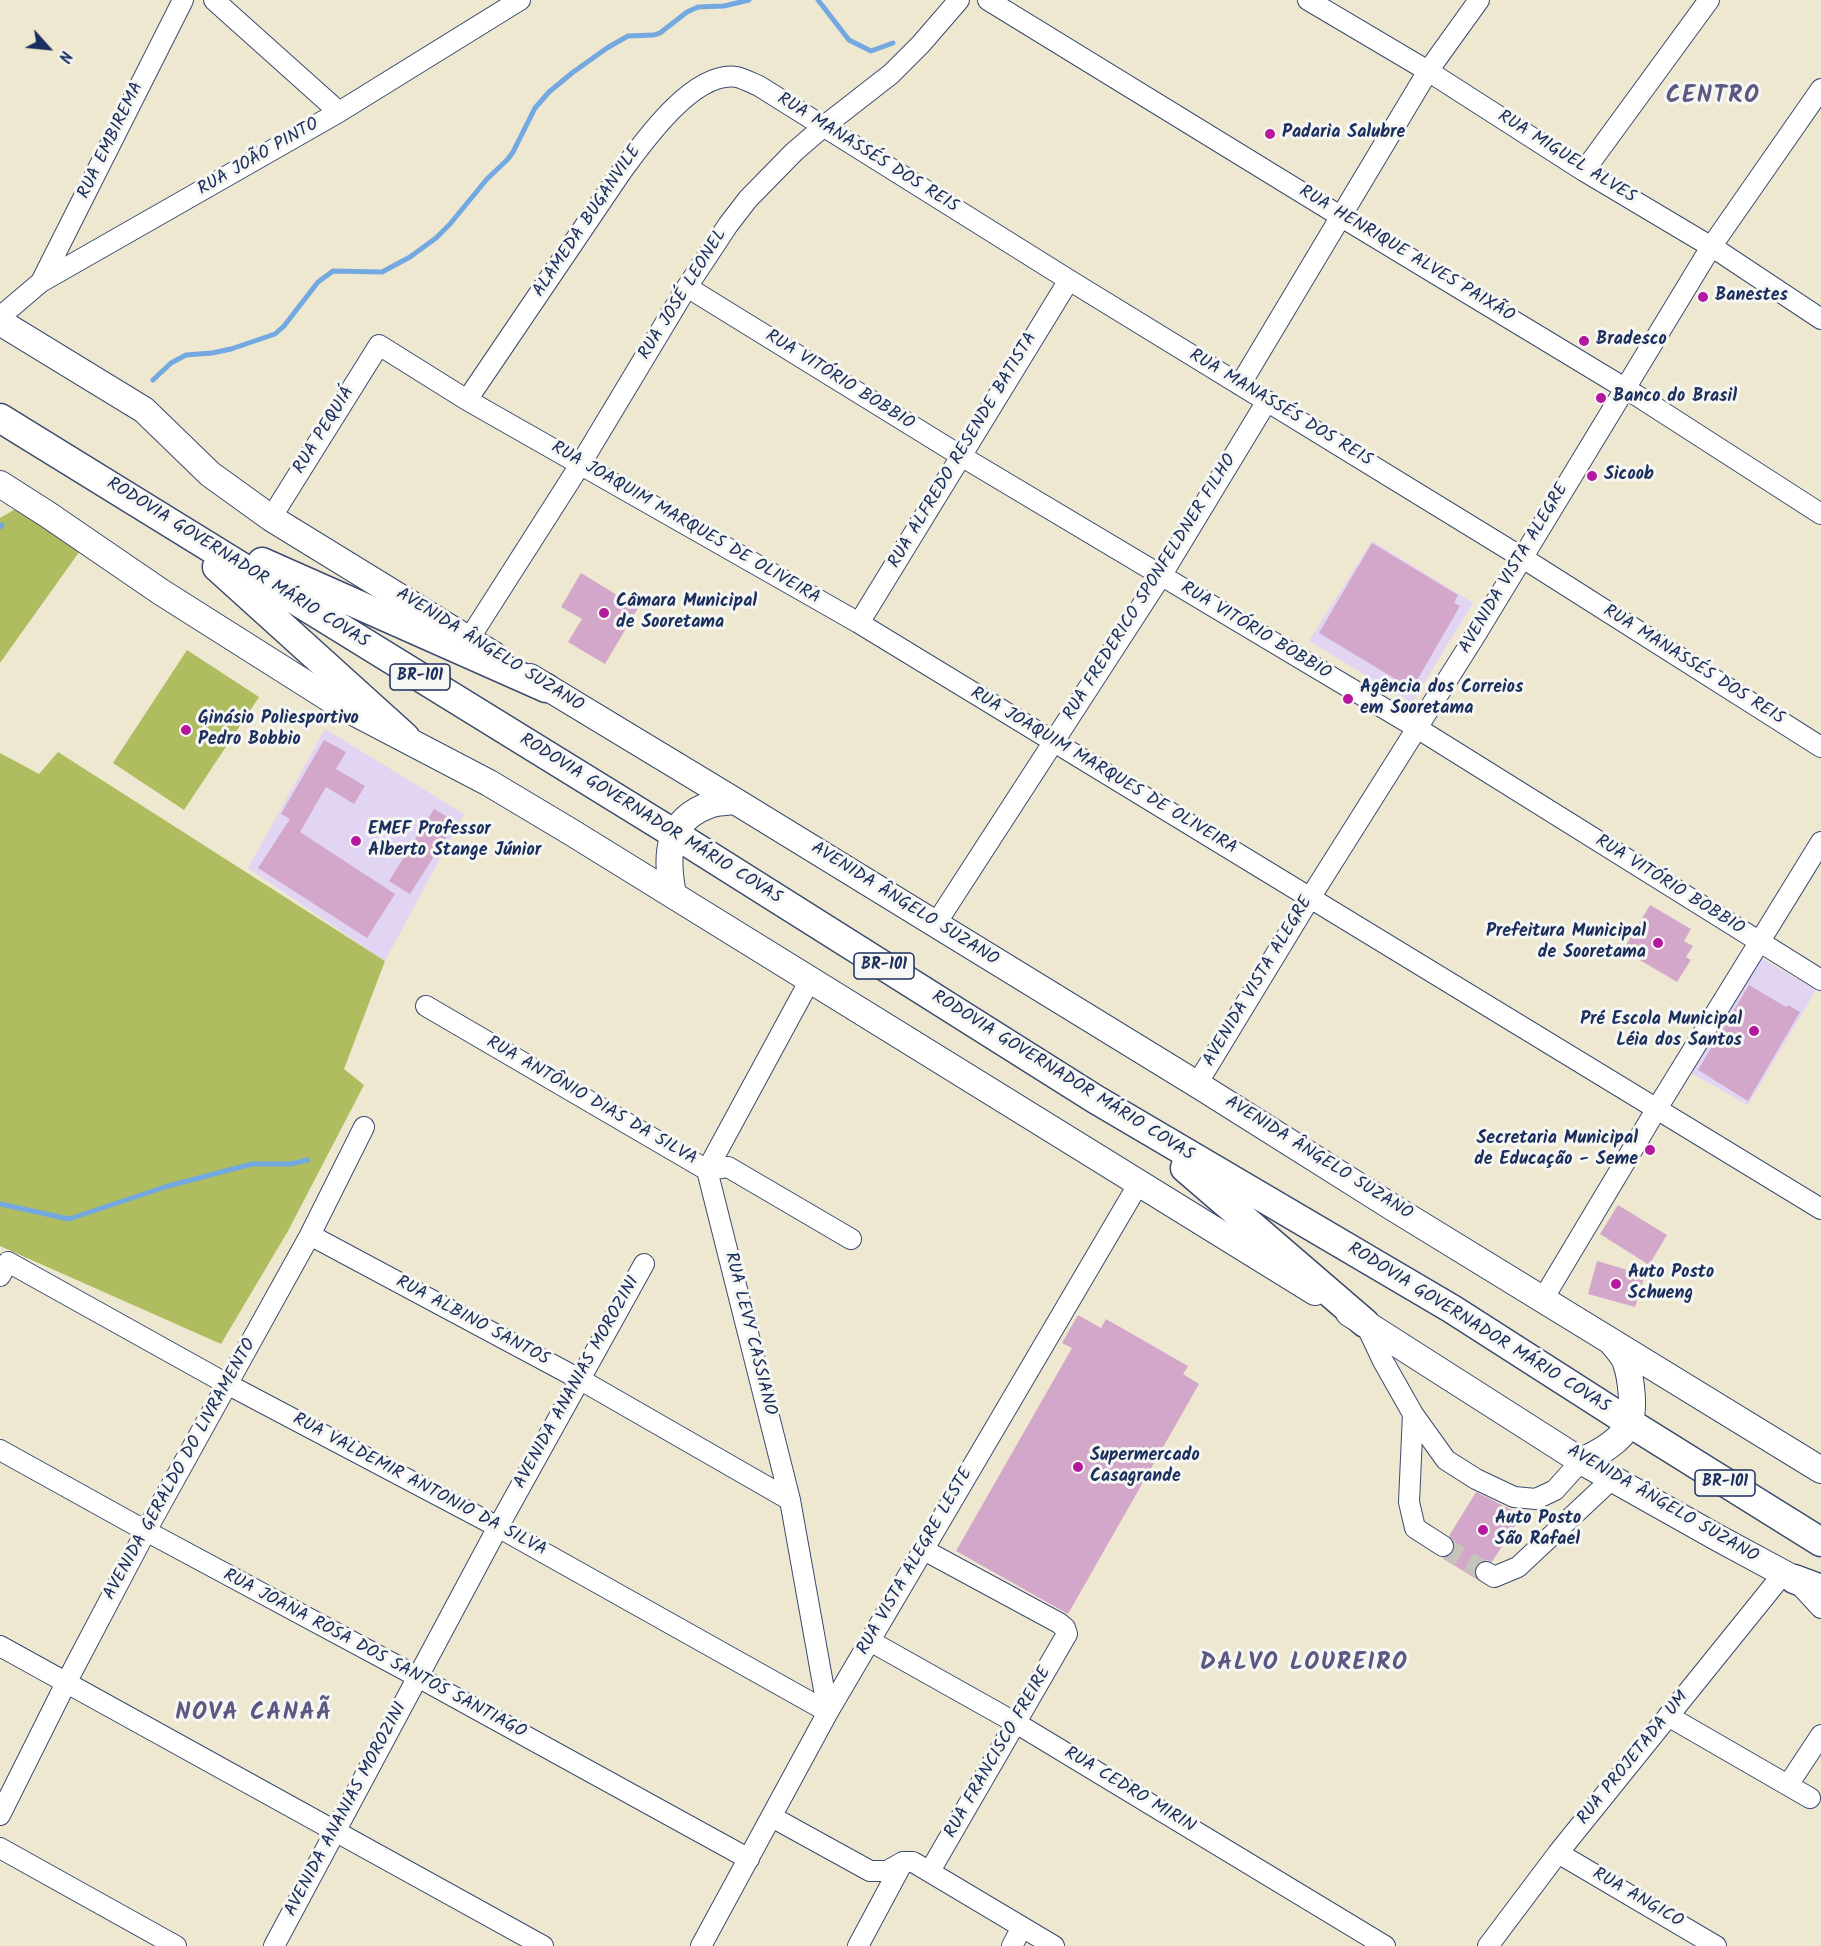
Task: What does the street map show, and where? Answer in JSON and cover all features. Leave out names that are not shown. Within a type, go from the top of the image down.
[{"type":"highway","name":"RODOVIA GOVERNADOR MÁRIO COVAS","points":[[0,418],[673,833],[1095,1099],[1452,1308],[1821,1542]]},
{"type":"highway","points":[[167,521],[546,688]]},
{"type":"highway","points":[[167,521],[405,737]]},
{"type":"highway","points":[[1095,1099],[1194,1175],[1365,1323]]},
{"type":"highway","points":[[1788,1576],[1821,1589]]},
{"type":"main road","name":"AVENIDA ÂNGELO SUZANO","points":[[0,322],[144,410],[210,474],[271,518],[1197,1084],[1821,1470]]},
{"type":"main road","name":"AVENIDA ÂNGELO SUZANO","points":[[0,484],[161,592],[338,704],[405,737],[489,783],[673,894],[1365,1323],[1581,1461],[1788,1576]]},
{"type":"main road","points":[[673,894],[669,874],[669,854],[673,833],[690,816],[711,804],[735,801]]},
{"type":"main road","points":[[1581,1461],[1599,1453],[1616,1441],[1630,1423],[1631,1382],[1626,1361],[1613,1343]]},
{"type":"street","name":"RUA EMBIREMA","points":[[41,282],[183,0]]},
{"type":"street","points":[[214,0],[339,112]]},
{"type":"street","name":"RUA JOÃO PINTO","points":[[0,317],[41,282],[339,112],[520,0]]},
{"type":"street","name":"RUA JOSÉ LEONEL","points":[[469,639],[580,465],[687,287],[748,198],[794,152],[891,74],[959,0]]},
{"type":"street","name":"RUA HENRIQUE ALVES PAIXÃO","points":[[988,0],[1624,388],[1821,514]]},
{"type":"street","name":"RUA MIGUEL ALVES","points":[[1308,0],[1428,71],[1584,171],[1711,247],[1821,319]]},
{"type":"street","points":[[1240,385],[1428,71],[1479,0]]},
{"type":"street","points":[[1584,171],[1709,0]]},
{"type":"street","name":"RUA MANASSÉS DOS REIS","points":[[737,77],[759,86],[1522,558],[1821,747]]},
{"type":"street","name":"ALAMEDA BUGANVILE","points":[[467,400],[647,136],[671,110],[695,90],[715,80],[737,77]]},
{"type":"street","name":"AVENIDA VISTA ALEGRE","points":[[1197,1084],[1711,247],[1821,89]]},
{"type":"street","name":"RUA ALFREDO RESENDE BATISTA","points":[[859,623],[1069,279]]},
{"type":"street","name":"RUA VITÓRIO BOBBIO","points":[[687,287],[961,456],[1417,728],[1821,980]]},
{"type":"street","name":"RUA JOAQUIM MARQUES DE OLIVEIRA","points":[[379,345],[467,400],[859,623],[1821,1209]]},
{"type":"street","name":"RUA PEQUIÁ","points":[[271,518],[379,345]]},
{"type":"street","name":"RUA FREDERICO SPONFELDNER FILHO","points":[[935,925],[1161,576],[1267,401]]},
{"type":"street","points":[[1543,1299],[1821,842]]},
{"type":"street","points":[[707,1170],[810,980]]},
{"type":"street","name":"RUA ANTÔNIO DIAS DA SILVA","points":[[426,1006],[707,1170],[728,1167],[851,1239]]},
{"type":"street","name":"AVENIDA GERALDO DO LIVRAMENTO","points":[[0,1815],[66,1683],[146,1532],[310,1235],[364,1127]]},
{"type":"street","name":"RUA LEVY CASSIANO","points":[[707,1170],[790,1500],[828,1713]]},
{"type":"street","name":"RUA VISTA ALEGRE LESTE","points":[[701,1946],[828,1713],[1139,1183]]},
{"type":"street","name":"RUA ALBINO SANTOS","points":[[310,1235],[581,1380],[790,1500]]},
{"type":"street","name":"AVENIDA ANANIAS MOROZINI","points":[[274,1946],[498,1527],[644,1264]]},
{"type":"street","name":"RUA VALDEMIR ANTONIO DA SILVA","points":[[4,1269],[498,1527],[828,1713]]},
{"type":"street","points":[[1365,1323],[1383,1361],[1413,1414],[1446,1460],[1476,1479],[1514,1497],[1536,1499],[1556,1490],[1581,1461]]},
{"type":"street","points":[[1413,1414],[1409,1502],[1415,1528],[1443,1546]]},
{"type":"street","name":"RUA JOANA ROSA DOS SANTOS SANTIAGO","points":[[0,1450],[146,1532],[418,1677],[749,1859]]},
{"type":"street","points":[[1486,1572],[1494,1577],[1518,1567],[1612,1479]]},
{"type":"street","name":"RUA FRANCISCO FREIRE","points":[[924,1550],[1059,1623],[1065,1628],[1067,1634],[930,1871]]},
{"type":"street","points":[[1788,1576],[1821,1608]]},
{"type":"street","name":"RUA PROJETADA UM","points":[[1488,1946],[1558,1853],[1668,1716],[1788,1576]]},
{"type":"street","name":"RUA CEDRO MIRIN","points":[[870,1641],[1016,1723],[1385,1946]]},
{"type":"street","points":[[0,1646],[543,1946]]},
{"type":"street","points":[[1668,1716],[1810,1798]]},
{"type":"street","points":[[1788,1785],[1821,1734]]},
{"type":"street","points":[[772,1817],[870,1871],[887,1871],[903,1862],[913,1862],[1054,1946]]},
{"type":"street","points":[[0,1848],[176,1946]]},
{"type":"street","name":"RUA ANGICO","points":[[1558,1853],[1716,1946]]},
{"type":"street","points":[[858,1946],[903,1862]]},
{"type":"street","points":[[1012,1946],[1022,1927]]},
{"type":"shaded area","points":[[1372,541],[1473,603],[1412,703],[1309,641]]},
{"type":"shaded area","name":"EMEF Professor Alberto Stange Júnior","points":[[325,729],[464,814],[385,961],[248,868]]},
{"type":"shaded area","name":"Pré Escola Municipal Léia dos Santos","points":[[1761,958],[1816,990],[1748,1105],[1691,1073]]},
{"type":"green space","points":[[31,500],[92,534],[0,663],[0,518]]},
{"type":"green space","name":"Ginásio Poliesportivo Pedro Bobbio","points":[[187,650],[259,697],[184,810],[113,763]]},
{"type":"green space","points":[[58,752],[385,961],[344,1069],[364,1085],[288,1231],[221,1344],[0,1246],[0,753],[39,774]]},
{"type":"building","points":[[1372,543],[1458,595],[1454,603],[1460,606],[1412,689],[1319,633]]},
{"type":"building","name":"Câmara Municipal de Sooretama","points":[[581,573],[638,608],[605,664],[568,642],[582,619],[561,607]]},
{"type":"building","points":[[324,740],[346,752],[336,769],[365,786],[354,804],[326,787],[300,832],[395,894],[367,938],[258,868],[290,819],[281,814]]},
{"type":"building","points":[[434,809],[456,822],[410,894],[389,881]]},
{"type":"building","name":"Prefeitura Municipal de Sooretama","points":[[1650,905],[1691,929],[1684,941],[1693,946],[1686,957],[1691,960],[1677,982],[1623,950]]},
{"type":"building","name":"Pré Escola Municipal Léia dos Santos","points":[[1749,985],[1786,1007],[1788,1005],[1800,1012],[1748,1101],[1698,1070]]},
{"type":"building","points":[[1618,1205],[1667,1235],[1649,1265],[1600,1234]]},
{"type":"building","name":"Auto Posto Schueng","points":[[1597,1261],[1645,1275],[1635,1307],[1588,1294]]},
{"type":"building","name":"Supermercado Casagrande","points":[[1078,1315],[1101,1328],[1106,1319],[1188,1366],[1183,1374],[1199,1384],[1068,1614],[956,1551],[1072,1348],[1062,1343]]},
{"type":"building","name":"Auto Posto São Rafael","points":[[1476,1492],[1522,1515],[1492,1562],[1486,1560],[1476,1565],[1474,1572],[1478,1580],[1442,1558],[1448,1557],[1453,1552],[1454,1541],[1449,1536]]},
{"type":"waterway","points":[[153,380],[171,363],[186,355],[231,349],[275,334],[284,326],[318,282],[333,271],[382,272],[410,257],[436,238],[487,179],[508,159],[535,108],[549,92],[607,48],[628,36],[660,33],[687,12],[698,7],[724,6],[749,0]]},
{"type":"waterway","points":[[818,0],[849,40],[871,51],[893,43]]},
{"type":"waterway","points":[[0,1204],[69,1219],[168,1186],[252,1164],[290,1164],[308,1160]]},
{"type":"tunnel","points":[[1443,1546],[1486,1572]]},
{"type":"place","name":"Padaria Salubre","points":[[1270,134]]},
{"type":"place","name":"Banestes","points":[[1703,297]]},
{"type":"place","name":"Bradesco","points":[[1584,341]]},
{"type":"place","name":"Banco do Brasil","points":[[1601,398]]},
{"type":"place","name":"Sicoob","points":[[1592,476]]},
{"type":"place","name":"Câmara Municipal de Sooretama","points":[[604,613]]},
{"type":"place","name":"Agência dos Correios em Sooretama","points":[[1348,699]]},
{"type":"place","name":"Ginásio Poliesportivo Pedro Bobbio","points":[[186,730]]},
{"type":"place","name":"EMEF Professor Alberto Stange Júnior","points":[[356,841]]},
{"type":"place","name":"Prefeitura Municipal de Sooretama","points":[[1658,943]]},
{"type":"place","name":"Pré Escola Municipal Léia dos Santos","points":[[1754,1031]]},
{"type":"place","name":"Secretaria Municipal de Educação - Seme","points":[[1650,1150]]},
{"type":"place","name":"Auto Posto Schueng","points":[[1616,1284]]},
{"type":"place","name":"Supermercado Casagrande","points":[[1078,1467]]},
{"type":"place","name":"Auto Posto São Rafael","points":[[1483,1530]]},
{"type":"district","name":"CENTRO","points":[[1713,98]]},
{"type":"district","name":"DALVO LOUREIRO","points":[[1304,1665]]},
{"type":"district","name":"NOVA CANAÃ","points":[[254,1715]]}]
